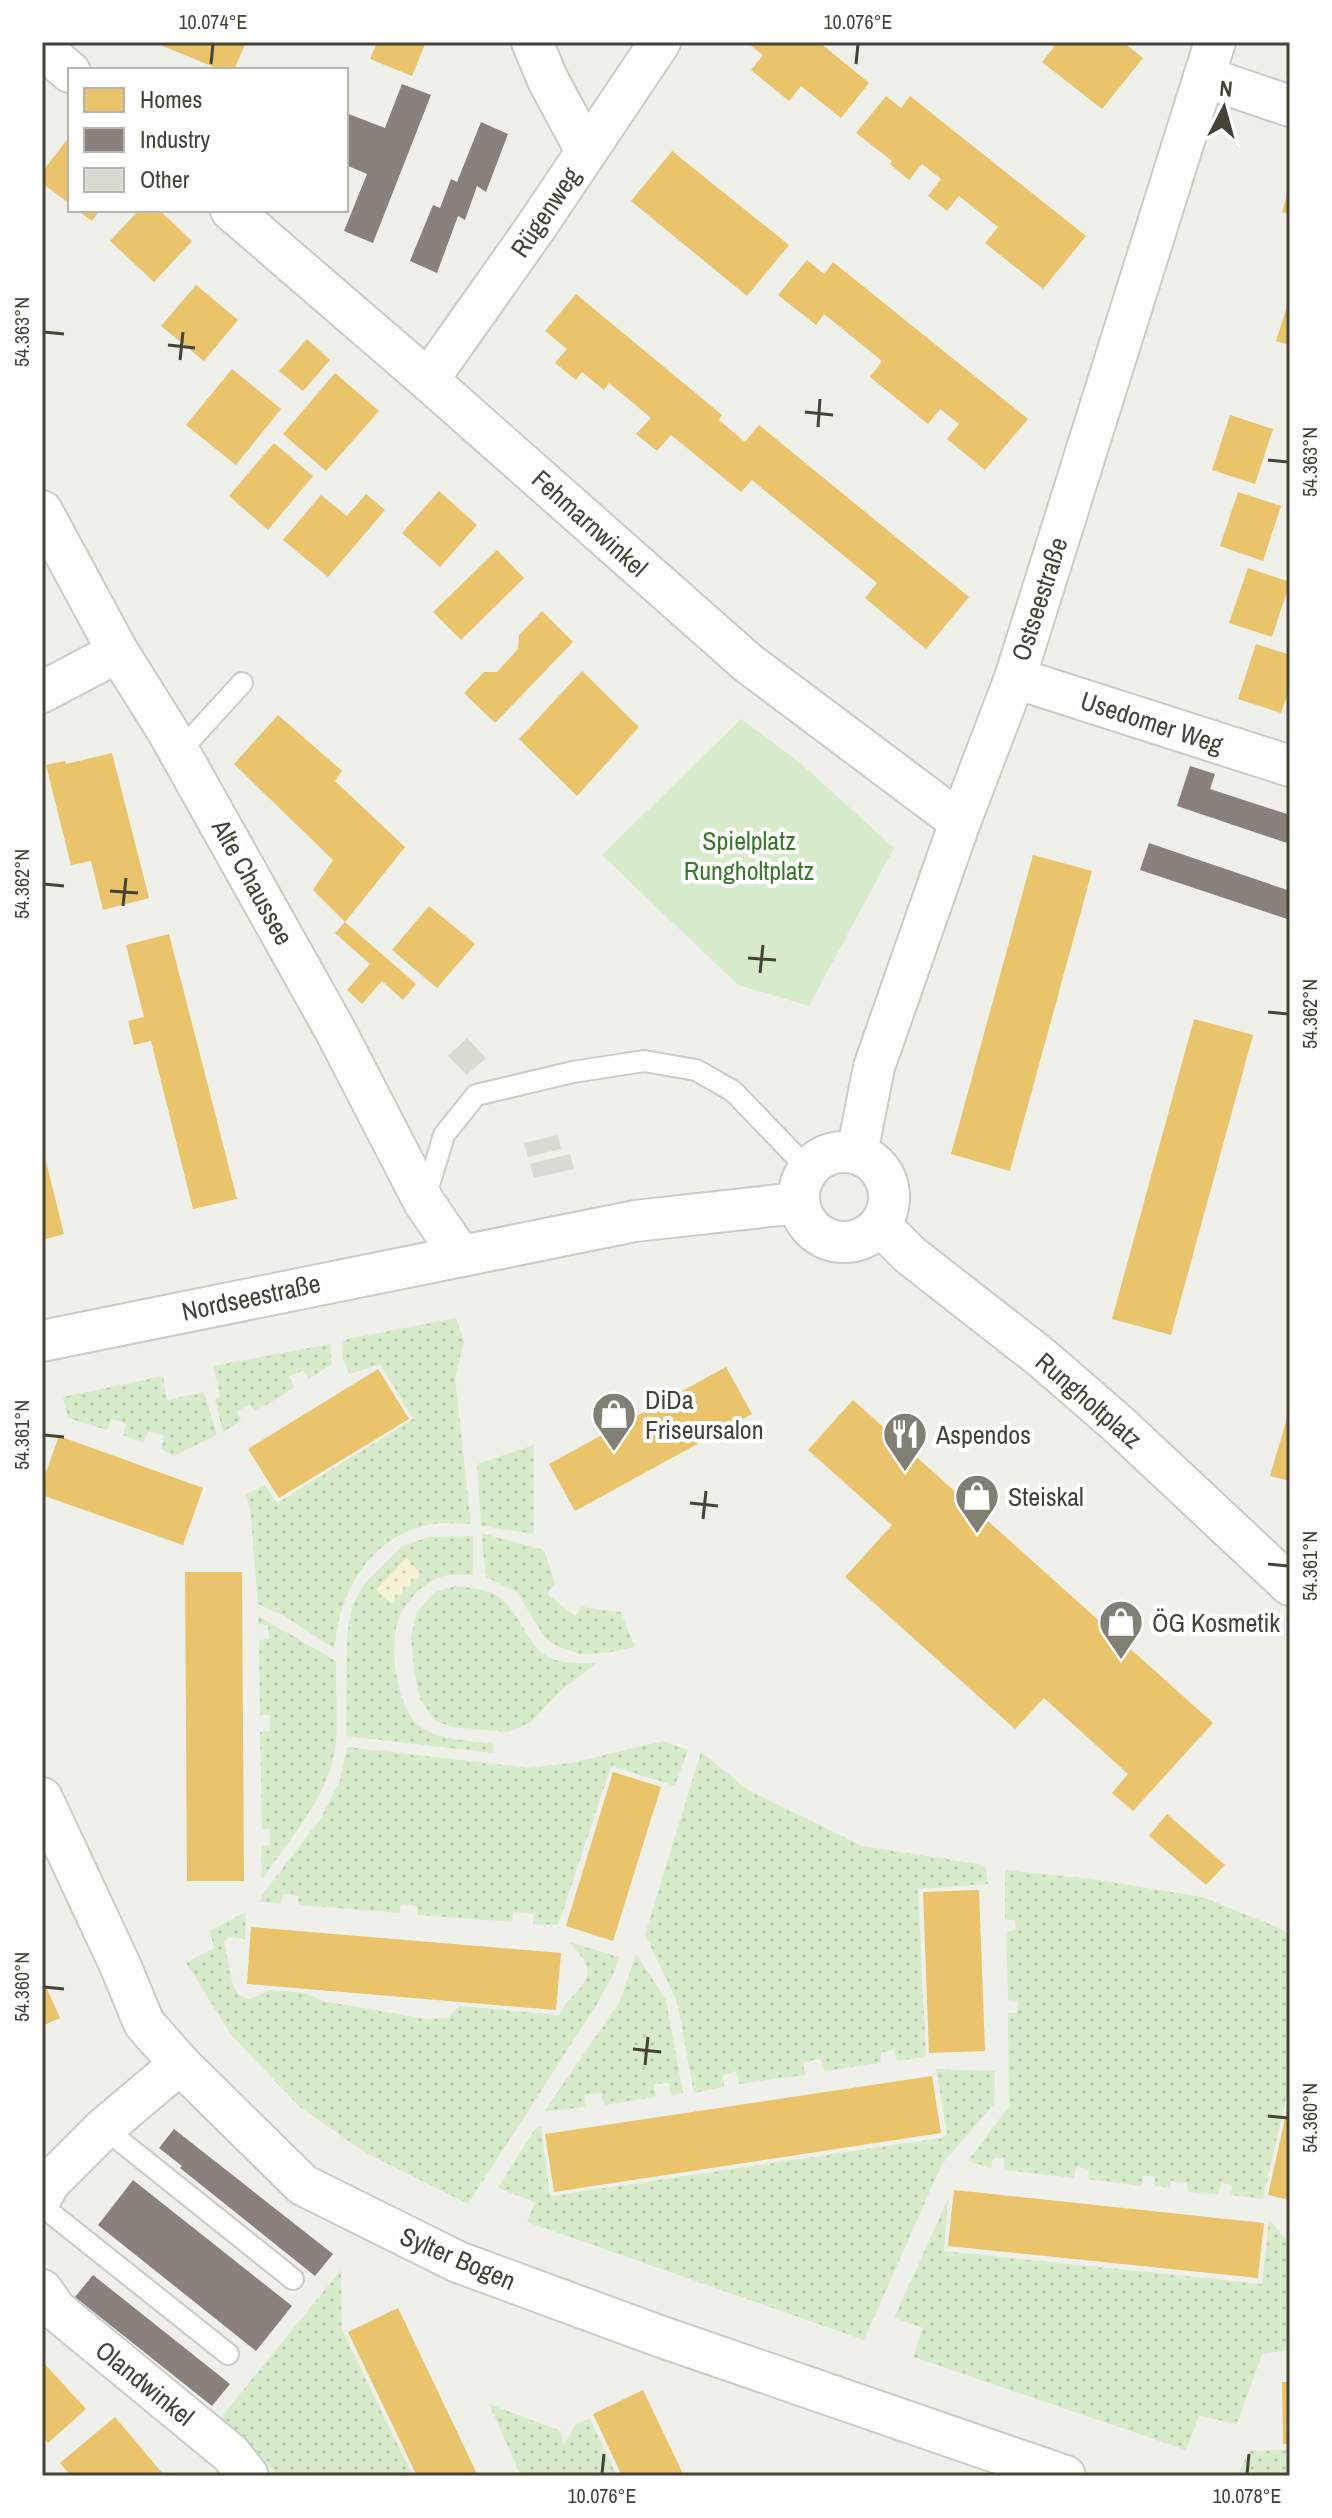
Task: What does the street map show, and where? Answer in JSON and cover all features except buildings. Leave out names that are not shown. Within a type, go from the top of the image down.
[{"type":"street","points":[[532,42],[548,80],[586,151]]},
{"type":"street","name":"Rügenweg","points":[[428,380],[660,42]]},
{"type":"street","points":[[42,48],[68,70]]},
{"type":"street","points":[[1209,60],[1290,106]]},
{"type":"street","name":"Ostseestraße","points":[[857,1153],[874,1067],[960,822],[1015,678],[1209,60]]},
{"type":"street","name":"Fehmarnwinkel","points":[[233,212],[748,663],[960,822]]},
{"type":"street","name":"Alte Chaussee","points":[[42,511],[118,652],[179,752],[335,1030],[424,1202],[460,1255]]},
{"type":"street","points":[[42,692],[118,652]]},
{"type":"street","name":"Usedomer Weg","points":[[1015,678],[1290,766]]},
{"type":"street","points":[[839,1151],[857,1153],[875,1164],[888,1184],[889,1205],[880,1225],[863,1239],[839,1243],[818,1235],[805,1222],[803,1186],[821,1157],[839,1151]]},
{"type":"street","points":[[460,1255],[803,1186]]},
{"type":"street","name":"Rungholtplatz","points":[[880,1225],[910,1255],[1042,1358],[1118,1424],[1290,1585]]},
{"type":"street","name":"Nordseestraße","points":[[42,1341],[460,1255]]},
{"type":"street","name":"Sylter Bogen","points":[[42,1798],[144,2023],[180,2064],[303,2185],[458,2262],[659,2336],[1065,2476]]},
{"type":"street","points":[[42,2196],[49,2183],[104,2128],[180,2064]]},
{"type":"street","name":"Olandwinkel","points":[[42,2290],[56,2310],[231,2454],[248,2476]]},
{"type":"lane","points":[[179,752],[242,683]]},
{"type":"lane","points":[[424,1202],[444,1135],[476,1095],[573,1072],[644,1061],[696,1070],[733,1091],[803,1186]]},
{"type":"lane","points":[[104,2128],[293,2279]]},
{"type":"lane","points":[[42,2206],[228,2354]]},
{"type":"green space","name":"Spielplatz Rungholtplatz","points":[[741,719],[798,761],[894,848],[809,1006],[738,985],[602,855]]},
{"type":"green space","points":[[456,1318],[464,1341],[455,1378],[471,1524],[438,1523],[412,1530],[376,1552],[351,1586],[343,1606],[335,1649],[286,1617],[258,1604],[250,1507],[245,1495],[265,1485],[277,1503],[413,1419],[380,1364],[350,1374],[343,1360],[342,1340]]},
{"type":"green space","points":[[330,1344],[332,1364],[309,1379],[303,1370],[289,1377],[295,1387],[255,1412],[250,1404],[237,1411],[241,1421],[223,1432],[215,1399],[220,1397],[213,1366]]},
{"type":"green space","points":[[163,1376],[167,1400],[204,1392],[217,1435],[174,1456],[161,1449],[164,1436],[148,1431],[143,1443],[123,1435],[126,1423],[111,1419],[107,1430],[68,1418],[63,1397]]},
{"type":"green space","points":[[534,1445],[534,1534],[481,1526],[477,1464]]},
{"type":"green space","points":[[481,1533],[544,1550],[555,1583],[547,1594],[575,1616],[582,1607],[621,1612],[635,1647],[579,1654],[545,1638],[517,1592],[486,1577]]},
{"type":"green space","points":[[473,1536],[473,1575],[436,1578],[412,1597],[399,1618],[394,1644],[395,1660],[400,1693],[413,1719],[422,1728],[448,1738],[494,1744],[493,1753],[346,1736],[347,1635],[352,1607],[364,1584],[402,1546],[429,1537]]},
{"type":"green space","points":[[455,1586],[489,1592],[504,1601],[534,1644],[548,1657],[565,1662],[597,1663],[561,1690],[530,1723],[508,1732],[452,1727],[434,1720],[420,1699],[411,1637],[417,1611],[435,1592]]},
{"type":"green space","points":[[258,1616],[336,1661],[337,1714],[334,1755],[325,1782],[310,1812],[262,1880],[261,1846],[270,1845],[270,1829],[262,1829],[260,1732],[270,1731],[270,1715],[260,1715],[259,1640],[269,1639],[268,1625],[258,1624]]},
{"type":"green space","points":[[663,1741],[688,1750],[675,1786],[611,1766],[558,1925],[533,1924],[534,1914],[513,1912],[512,1922],[417,1915],[417,1906],[401,1904],[399,1913],[298,1905],[298,1896],[283,1894],[281,1904],[261,1902],[262,1895],[321,1818],[340,1780],[347,1747],[530,1768],[576,1762]]},
{"type":"green space","points":[[701,1752],[748,1790],[862,1846],[985,1865],[988,1884],[918,1889],[926,2057],[897,2061],[894,2050],[881,2052],[881,2063],[825,2071],[821,2059],[803,2062],[805,2075],[739,2084],[736,2071],[723,2075],[724,2087],[694,2093],[677,2002],[645,1934]]},
{"type":"green space","points":[[1005,1870],[1092,1879],[1202,1897],[1282,1929],[1290,1936],[1290,2081],[1263,2199],[1231,2195],[1232,2185],[1221,2183],[1219,2195],[1188,2192],[1187,2183],[1171,2181],[1170,2188],[1154,2186],[1155,2176],[1143,2176],[1142,2186],[1088,2179],[1089,2169],[1076,2167],[1074,2178],[1004,2170],[1004,2158],[993,2158],[991,2168],[968,2161],[1009,2106],[1008,2013],[1017,2013],[1018,2001],[1008,2000],[1006,1932],[1016,1930],[1015,1920],[1005,1920]]},
{"type":"green space","points":[[246,1912],[245,1939],[229,1937],[224,1941],[233,1985],[239,1996],[250,1999],[270,1990],[305,1993],[322,2001],[427,2019],[448,2018],[459,2006],[559,2015],[588,1974],[580,1955],[569,1942],[619,1957],[597,2004],[468,2204],[368,2154],[301,2108],[232,2036],[186,1963],[214,1948],[210,1931]]},
{"type":"green space","points":[[636,1954],[666,2000],[683,2093],[671,2095],[669,2083],[654,2084],[656,2097],[604,2105],[601,2093],[584,2095],[585,2107],[544,2112],[620,2001]]},
{"type":"green space","points":[[936,2069],[995,2071],[994,2104],[942,2164],[864,2340],[527,2222],[535,2202],[498,2188],[535,2129],[541,2126],[550,2196],[941,2138],[947,2134]]},
{"type":"green space","points":[[948,2199],[944,2251],[1262,2284],[1269,2219],[1290,2244],[1290,2350],[1262,2354],[1237,2424],[1199,2416],[1186,2450],[913,2357],[923,2328],[894,2318]]},
{"type":"green space","points":[[341,2270],[342,2330],[413,2476],[279,2476],[218,2421]]},
{"type":"green space","points":[[489,2404],[561,2431],[563,2446],[576,2424],[590,2418],[617,2476],[521,2476]]},
{"type":"green space","points":[[1290,2450],[1290,2476],[1257,2476],[1239,2470],[1250,2451]]},
{"type":"sand","points":[[406,1558],[421,1573],[391,1603],[376,1590]]},
{"type":"place","name":"DiDa Friseursalon","points":[[614,1453]]},
{"type":"place","name":"Aspendos","points":[[905,1473]]},
{"type":"place","name":"Steiskal","points":[[977,1535]]},
{"type":"place","name":"ÖG Kosmetik","points":[[1121,1661]]}]
